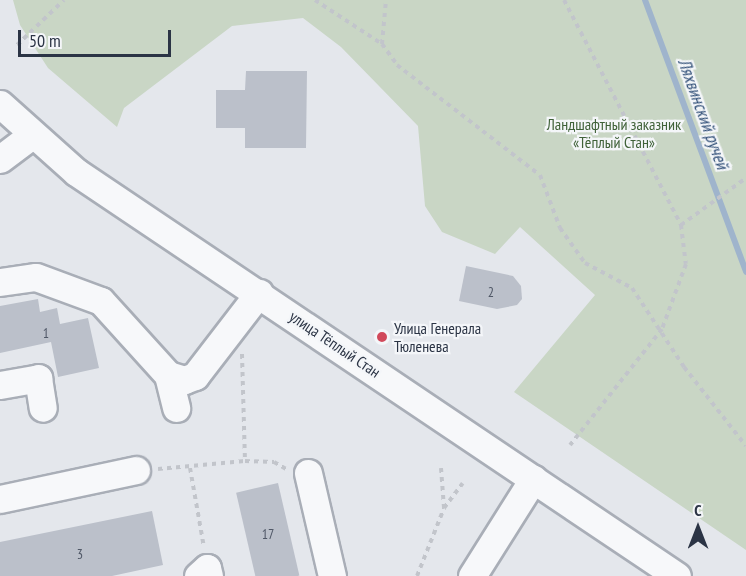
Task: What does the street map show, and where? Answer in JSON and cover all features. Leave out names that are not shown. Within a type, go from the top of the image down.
[{"type":"street","name":"улица Тёплый Стан","points":[[0,104],[30,136],[677,576]]},
{"type":"street","points":[[0,159],[30,136]]},
{"type":"street","points":[[0,282],[36,277],[101,301],[168,375],[176,408]]},
{"type":"street","points":[[168,375],[184,380],[195,376],[259,293]]},
{"type":"street","points":[[0,385],[38,378],[43,408]]},
{"type":"street","points":[[0,499],[136,470]]},
{"type":"street","points":[[309,478],[333,576]]},
{"type":"street","points":[[472,576],[533,479]]},
{"type":"path","points":[[17,45],[64,0]]},
{"type":"path","points":[[315,0],[382,44],[397,65],[540,175],[560,228],[585,263],[632,288],[663,329],[684,367],[746,446]]},
{"type":"path","points":[[382,44],[386,0]]},
{"type":"path","points":[[564,0],[681,225],[686,264],[663,329],[570,445]]},
{"type":"path","points":[[681,225],[746,178]]},
{"type":"path","points":[[242,342],[245,461]]},
{"type":"path","points":[[136,470],[190,468],[245,461],[274,462],[309,478]]},
{"type":"path","points":[[190,468],[205,573]]},
{"type":"path","points":[[441,468],[444,508]]},
{"type":"path","points":[[417,576],[444,508],[463,483]]},
{"type":"green space","name":"Ландшафтный заказник «Тёплый Стан»","points":[[13,0],[746,0],[746,550],[514,392],[595,295],[520,227],[495,254],[442,232],[425,206],[418,126],[341,47],[303,18],[232,26],[124,108],[117,127],[48,68],[20,25]]},
{"type":"building","points":[[246,71],[307,71],[306,148],[245,148],[245,128],[216,128],[216,90],[245,90]]},
{"type":"building","points":[[466,266],[513,276],[521,286],[522,299],[517,305],[497,309],[459,301]]},
{"type":"building","points":[[38,299],[40,312],[57,308],[60,324],[88,318],[99,368],[58,377],[51,342],[0,353],[0,306]]},
{"type":"building","points":[[278,483],[299,576],[255,576],[236,493]]},
{"type":"building","points":[[152,511],[163,565],[112,576],[0,576],[0,542]]},
{"type":"waterway","name":"Ляхвинский ручей","points":[[645,0],[746,272]]},
{"type":"place","name":"Улица Генерала Тюленева","points":[[382,337]]}]
